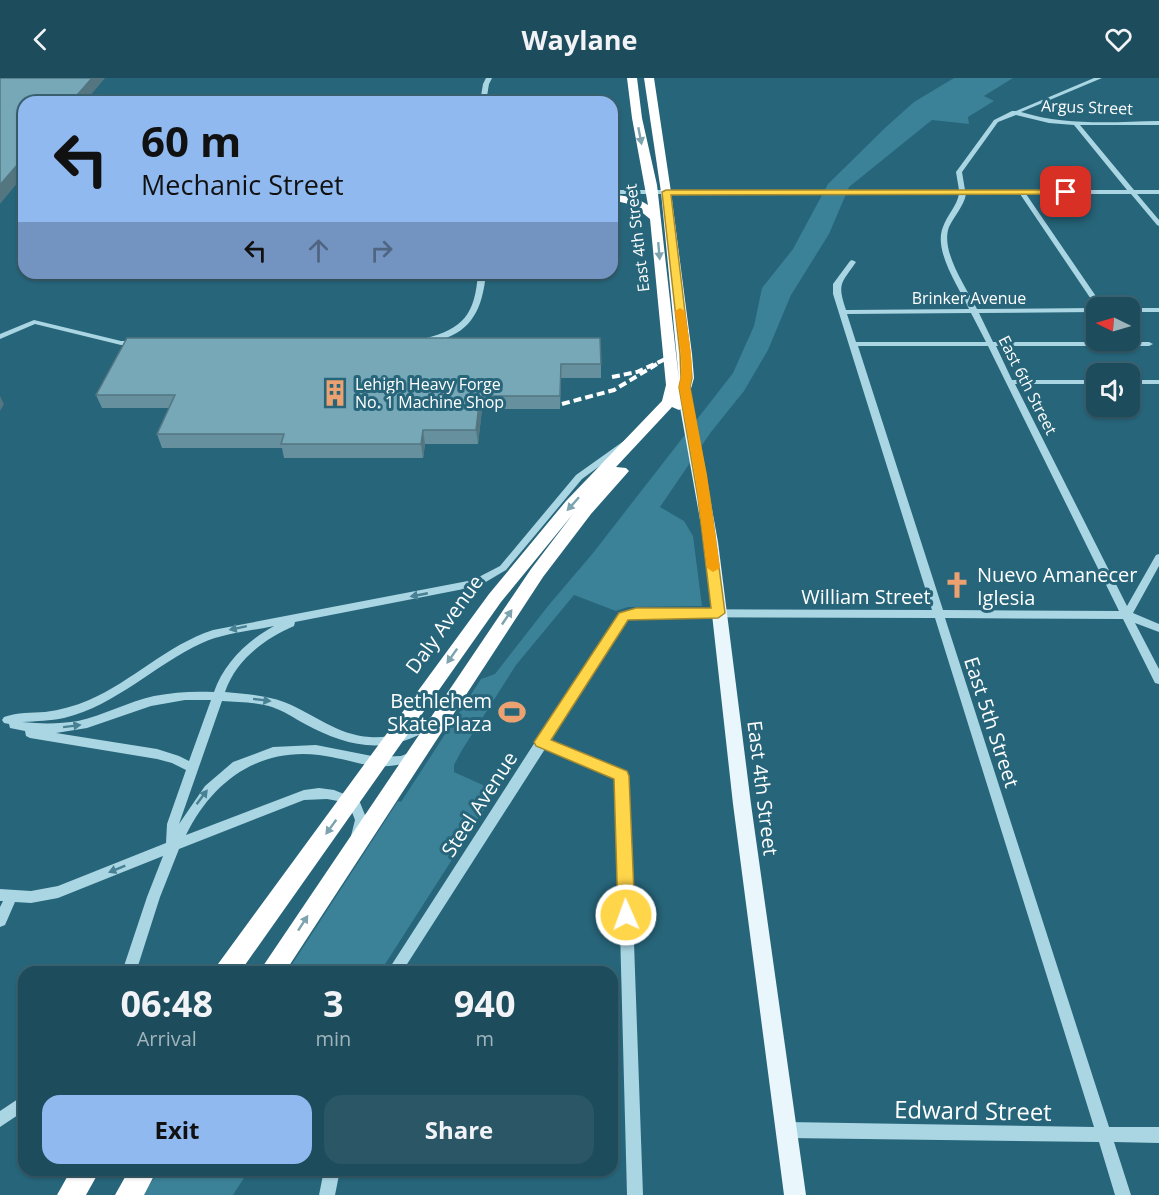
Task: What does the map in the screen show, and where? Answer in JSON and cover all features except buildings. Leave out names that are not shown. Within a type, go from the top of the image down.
[{"type":"highway","name":"East 4th Street","points":[[632,78],[637,118],[653,192],[669,349],[676,377],[687,378],[666,192],[649,78]]},
{"type":"highway","points":[[618,198],[648,207],[656,220]]},
{"type":"highway","points":[[275,966],[537,573],[585,510],[675,411],[682,399],[676,377]]},
{"type":"highway","name":"Daly Avenue","points":[[230,966],[468,634],[522,564],[572,505],[669,402],[676,377]]},
{"type":"highway","points":[[70,1195],[83,1176]]},
{"type":"highway","points":[[128,1195],[140,1176]]},
{"type":"main road","name":"East 4th Street","points":[[676,377],[692,422],[701,475],[795,1195]]},
{"type":"street","points":[[484,96],[489,78]]},
{"type":"street","points":[[964,193],[959,180],[960,169],[992,124],[1012,113],[1099,78]]},
{"type":"street","name":"Argus Street","points":[[1012,113],[1039,120],[1075,123],[1159,123]]},
{"type":"street","points":[[1075,123],[1159,224]]},
{"type":"street","points":[[618,192],[1159,192]]},
{"type":"street","points":[[1022,192],[1094,297]]},
{"type":"street","name":"East 6th Street","points":[[964,193],[945,227],[943,243],[945,253],[1159,680]]},
{"type":"street","name":"East 5th Street","points":[[852,262],[837,286],[843,312],[1123,1195]]},
{"type":"street","points":[[419,342],[436,339],[469,322],[476,312],[481,279]]},
{"type":"street","name":"Brinker Avenue","points":[[843,312],[1086,310]]},
{"type":"street","points":[[1140,310],[1159,310]]},
{"type":"street","points":[[0,337],[34,322],[121,343],[144,343]]},
{"type":"street","points":[[853,344],[1086,343]]},
{"type":"street","points":[[1140,343],[1149,344]]},
{"type":"street","points":[[1010,382],[1086,382]]},
{"type":"street","points":[[1140,382],[1159,382]]},
{"type":"street","points":[[16,721],[63,713],[100,700],[213,633],[476,583],[496,573],[579,477],[645,428]]},
{"type":"street","points":[[1159,557],[1127,615],[1159,628]]},
{"type":"street","name":"Steel Avenue","points":[[398,966],[624,616],[636,613],[718,613]]},
{"type":"street","name":"William Street","points":[[718,613],[1127,615]]},
{"type":"street","points":[[172,848],[173,824],[223,682],[239,658],[266,634],[286,624],[316,615]]},
{"type":"street","points":[[16,721],[37,729],[74,726],[150,701],[187,696],[272,702],[341,737],[369,743],[392,740],[417,732],[444,713]]},
{"type":"street","points":[[16,721],[33,735],[157,754],[176,759],[192,768]]},
{"type":"street","points":[[542,742],[622,776],[635,1195]]},
{"type":"street","points":[[131,966],[172,848],[205,792],[231,770],[248,760],[280,751],[316,750],[377,762],[395,763],[418,754]]},
{"type":"street","points":[[0,921],[6,895],[31,897],[58,892],[307,794],[328,793],[350,801],[359,811],[356,842]]},
{"type":"street","points":[[0,1120],[18,1106]]},
{"type":"street","name":"Edward Street","points":[[787,1130],[1159,1135]]},
{"type":"street","points":[[327,1195],[331,1176]]},
{"type":"shaded area","points":[[954,78],[1013,78],[984,96],[994,101],[968,117],[969,124],[932,120],[849,187],[829,234],[791,295],[768,350],[744,391],[711,432],[660,507],[684,521],[693,536],[702,606],[628,607],[616,611],[574,595],[516,665],[454,765],[454,772],[496,791],[384,966],[291,966],[398,801],[401,802],[481,679],[495,674],[593,553],[733,373],[754,326],[762,288],[793,249],[828,184],[914,102]]},
{"type":"shaded area","points":[[155,1176],[245,1176],[233,1195],[143,1195]]},
{"type":"railway","points":[[612,377],[637,372],[668,358]]},
{"type":"railway","points":[[562,404],[614,390],[657,364]]},
{"type":"slow traffic","points":[[680,311],[687,378],[684,387],[701,475],[713,568]]},
{"type":"place","name":"Lehigh Heavy Forge No. 1 Machine Shop","points":[[335,393]]},
{"type":"place","name":"Nuevo Amanecer Iglesia","points":[[957,585]]},
{"type":"place","name":"Bethlehem Skate Plaza","points":[[512,712]]},
{"type":"route","points":[[626,915],[622,776],[542,742],[624,616],[636,613],[718,613],[711,542],[692,422],[684,387],[687,378],[685,354],[666,192],[1066,192]]}]
